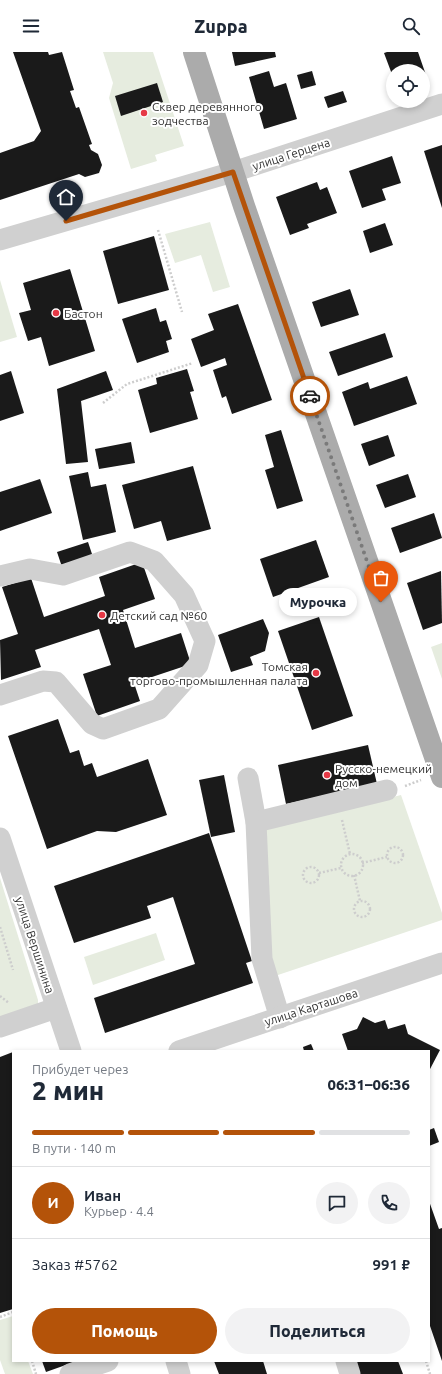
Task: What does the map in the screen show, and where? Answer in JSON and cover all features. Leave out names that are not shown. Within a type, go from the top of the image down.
[{"type":"main road","points":[[194,52],[233,172],[442,777]]},
{"type":"street","name":"улица Герцена","points":[[0,240],[233,172],[442,104]]},
{"type":"street","points":[[0,576],[30,569],[64,575],[130,552],[154,561],[184,595],[205,641],[198,665],[158,709],[103,729],[92,724],[56,682],[43,681],[0,695]]},
{"type":"street","points":[[248,778],[256,822],[262,959],[280,1018]]},
{"type":"street","points":[[256,822],[387,790]]},
{"type":"street","name":"улица Вершинина","points":[[0,838],[71,1050]]},
{"type":"street","name":"улица Карташова","points":[[182,1050],[442,964]]},
{"type":"street","points":[[0,1026],[56,1008]]},
{"type":"street","points":[[70,1374],[105,1362]]},
{"type":"street","points":[[176,1362],[180,1374]]},
{"type":"street","points":[[346,1362],[350,1374]]},
{"type":"path","points":[[158,230],[182,312]]},
{"type":"path","points":[[103,403],[127,384],[194,363]]},
{"type":"path","points":[[338,802],[350,854]]},
{"type":"path","points":[[392,848],[399,849],[402,854],[401,860],[397,863],[392,863],[387,857],[388,852],[392,848]]},
{"type":"path","points":[[350,854],[359,857],[362,863],[362,869],[354,875],[346,874],[341,868],[341,861],[350,854]]},
{"type":"path","points":[[362,863],[387,857]]},
{"type":"path","points":[[311,867],[316,868],[319,873],[317,880],[313,882],[306,881],[303,876],[306,869],[311,867]]},
{"type":"path","points":[[319,873],[341,868]]},
{"type":"path","points":[[354,875],[360,901]]},
{"type":"path","points":[[360,901],[365,902],[369,906],[368,913],[364,916],[357,915],[354,912],[354,906],[360,901]]},
{"type":"path","points":[[0,927],[14,970]]},
{"type":"path","points":[[0,996],[13,1006]]},
{"type":"path","points":[[0,1317],[12,1312]]},
{"type":"path","points":[[32,1362],[36,1374]]},
{"type":"path","points":[[426,1362],[430,1374]]},
{"type":"shaded area","points":[[103,52],[153,52],[184,146],[155,155],[157,161],[131,169],[109,98],[113,83]]},
{"type":"shaded area","points":[[210,222],[230,287],[213,292],[201,255],[175,263],[165,234]]},
{"type":"shaded area","points":[[0,280],[17,337],[0,342]]},
{"type":"shaded area","points":[[442,643],[442,679],[431,647]]},
{"type":"shaded area","points":[[401,795],[442,913],[442,920],[275,976],[269,957],[264,830]]},
{"type":"shaded area","points":[[0,878],[38,1004],[0,1018]]},
{"type":"shaded area","points":[[156,933],[165,960],[93,985],[84,957]]},
{"type":"shaded area","points":[[12,1316],[12,1362],[28,1362],[33,1374],[5,1374],[0,1360],[0,1320]]},
{"type":"building","points":[[13,52],[48,52],[49,55],[62,52],[74,90],[70,91],[76,108],[79,107],[92,144],[89,145],[91,150],[98,154],[102,165],[99,173],[85,177],[79,174],[0,200],[0,153],[34,141],[41,131]]},
{"type":"building","points":[[232,52],[275,52],[276,57],[235,66]]},
{"type":"building","points":[[418,52],[422,64],[388,64],[384,53]]},
{"type":"building","points":[[269,71],[274,87],[286,83],[297,119],[264,129],[249,77]]},
{"type":"building","points":[[312,71],[316,85],[301,89],[297,75]]},
{"type":"building","points":[[157,83],[163,102],[121,116],[115,96]]},
{"type":"building","points":[[343,91],[347,102],[328,108],[324,97]]},
{"type":"building","points":[[442,145],[442,208],[424,151]]},
{"type":"building","points":[[392,156],[401,183],[382,189],[386,200],[362,208],[349,171]]},
{"type":"building","points":[[317,182],[320,190],[327,187],[337,213],[307,224],[309,228],[290,235],[276,197]]},
{"type":"building","points":[[385,223],[393,245],[370,253],[363,231]]},
{"type":"building","points":[[154,236],[169,290],[118,304],[103,251]]},
{"type":"building","points":[[70,269],[95,351],[49,366],[41,337],[28,341],[19,313],[31,310],[23,283]]},
{"type":"building","points":[[350,289],[359,315],[321,327],[312,302]]},
{"type":"building","points":[[238,304],[272,400],[232,414],[226,396],[222,398],[213,370],[227,365],[225,358],[201,367],[191,339],[214,330],[208,314]]},
{"type":"building","points":[[156,308],[160,322],[166,320],[172,339],[166,341],[169,352],[137,363],[122,319]]},
{"type":"building","points":[[385,333],[393,357],[338,376],[329,352]]},
{"type":"building","points":[[187,369],[194,391],[190,392],[198,419],[150,433],[138,390],[157,384],[156,378]]},
{"type":"building","points":[[11,371],[24,413],[0,421],[0,375]]},
{"type":"building","points":[[106,371],[113,390],[81,401],[88,462],[66,464],[57,389]]},
{"type":"building","points":[[407,376],[417,404],[354,426],[342,392],[368,382],[370,389]]},
{"type":"building","points":[[281,430],[303,501],[277,509],[265,470],[274,467],[265,435]]},
{"type":"building","points":[[388,435],[395,456],[369,466],[361,444]]},
{"type":"building","points":[[131,442],[135,463],[99,469],[95,449]]},
{"type":"building","points":[[193,466],[211,529],[167,541],[161,521],[134,529],[122,485]]},
{"type":"building","points":[[88,472],[91,487],[106,484],[116,532],[83,540],[69,476]]},
{"type":"building","points":[[408,474],[416,497],[385,508],[376,485]]},
{"type":"building","points":[[40,479],[52,513],[0,531],[0,492]]},
{"type":"building","points":[[434,513],[442,538],[400,553],[391,528]]},
{"type":"building","points":[[316,540],[329,577],[273,597],[260,559]]},
{"type":"building","points":[[88,542],[94,560],[63,570],[57,552]]},
{"type":"building","name":"Детский сад №60","points":[[142,562],[155,599],[123,610],[135,648],[181,633],[191,664],[134,683],[140,701],[97,716],[83,674],[111,665],[99,629],[35,650],[41,667],[1,680],[0,640],[18,634],[2,587],[31,578],[44,617],[105,596],[99,577]]},
{"type":"building","points":[[441,571],[442,623],[423,630],[407,583]]},
{"type":"building","name":"Томская торгово-промышленная палата","points":[[319,617],[353,716],[312,730],[278,631]]},
{"type":"building","points":[[263,619],[269,633],[265,651],[250,657],[253,665],[231,672],[218,635]]},
{"type":"building","points":[[58,719],[70,753],[79,750],[84,766],[92,763],[97,777],[148,759],[167,815],[116,832],[97,831],[47,849],[8,736]]},
{"type":"building","name":"Русско-немецкий дом","points":[[368,745],[377,784],[286,804],[278,765]]},
{"type":"building","points":[[224,775],[235,832],[211,837],[199,780]]},
{"type":"building","points":[[209,833],[252,961],[246,963],[253,983],[105,1033],[94,998],[195,964],[173,897],[147,906],[151,918],[74,943],[54,886]]},
{"type":"building","points":[[363,1017],[375,1023],[385,1020],[388,1029],[405,1024],[408,1034],[440,1050],[430,1069],[430,1050],[348,1050],[342,1034],[357,1029]]},
{"type":"building","points":[[311,1044],[314,1050],[304,1050],[303,1047]]},
{"type":"building","points":[[12,1052],[12,1309],[0,1313],[0,1057]]},
{"type":"building","points":[[434,1128],[439,1142],[430,1146],[430,1130]]},
{"type":"building","points":[[430,1204],[439,1229],[442,1228],[442,1361],[430,1326]]},
{"type":"building","points":[[42,1362],[74,1362],[46,1372]]},
{"type":"building","points":[[214,1362],[263,1362],[267,1374],[219,1374]]},
{"type":"building","points":[[356,1362],[398,1362],[403,1374],[360,1374]]},
{"type":"way so far","points":[[310,396],[381,602]]},
{"type":"place","name":"Сквер деревянного зодчества","points":[[144,113]]},
{"type":"place","name":"Бастон","points":[[56,313]]},
{"type":"place","name":"Мурочка","points":[[381,602]]},
{"type":"place","name":"Детский сад №60","points":[[102,615]]},
{"type":"place","name":"Томская торгово-промышленная палата","points":[[316,673]]},
{"type":"place","name":"Русско-немецкий дом","points":[[327,775]]},
{"type":"route","points":[[66,221],[233,172],[310,396]]}]
